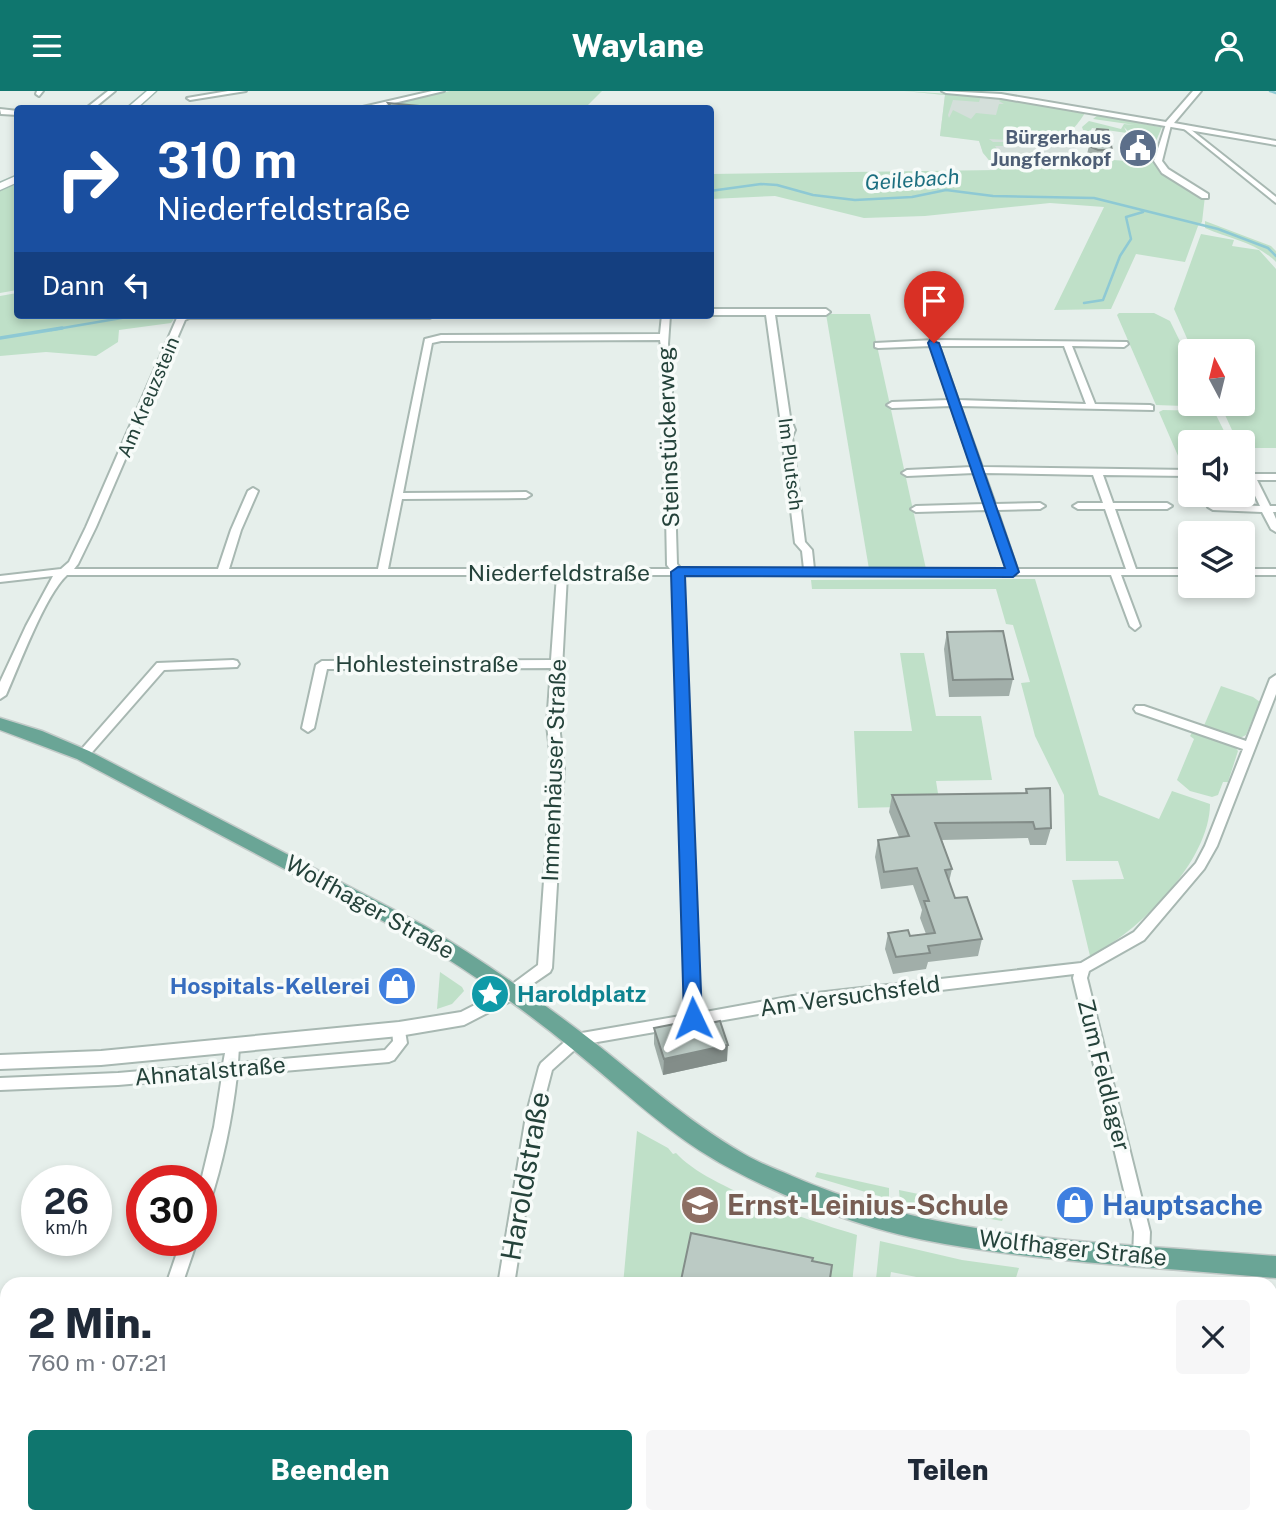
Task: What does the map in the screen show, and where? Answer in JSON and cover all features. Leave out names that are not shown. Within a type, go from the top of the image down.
[{"type":"main road","points":[[135,105],[152,91]]},
{"type":"main road","name":"Wolfhager Straße","points":[[0,724],[36,735],[83,755],[418,931],[512,992],[576,1040],[672,1119],[738,1161],[812,1195],[876,1218],[944,1234],[1141,1257],[1267,1267]]},
{"type":"street","points":[[93,105],[112,91]]},
{"type":"street","points":[[190,98],[243,91]]},
{"type":"street","points":[[375,91],[381,103]]},
{"type":"street","points":[[373,105],[441,91]]},
{"type":"street","points":[[946,91],[1000,96],[1276,143]]},
{"type":"street","points":[[1197,91],[1168,125],[1157,156],[1165,171],[1205,195]]},
{"type":"street","points":[[1185,128],[1276,201]]},
{"type":"street","points":[[714,312],[826,312]]},
{"type":"street","name":"Im Plutsch","points":[[770,312],[785,417],[790,430],[787,436],[800,543],[807,550],[809,572]]},
{"type":"street","name":"Am Kreuzstein","points":[[0,695],[55,580],[73,564],[91,527],[181,319]]},
{"type":"street","name":"Am Kreuzstein","points":[[306,319],[429,321]]},
{"type":"street","name":"Steinstückerweg","points":[[666,319],[666,334],[663,337],[664,356],[667,361],[672,565],[678,572],[693,1018]]},
{"type":"street","points":[[429,321],[426,336],[436,339]]},
{"type":"street","points":[[382,573],[426,342],[436,339],[663,337]]},
{"type":"street","points":[[934,343],[1013,572]]},
{"type":"street","points":[[878,345],[1124,344]]},
{"type":"street","points":[[1068,346],[1091,405]]},
{"type":"street","points":[[892,405],[954,403],[1150,408]]},
{"type":"street","points":[[907,473],[977,470],[1178,473]]},
{"type":"street","points":[[1097,472],[1132,572]]},
{"type":"street","points":[[1255,476],[1276,477]]},
{"type":"street","points":[[1255,485],[1271,509],[1276,529]]},
{"type":"street","points":[[222,573],[236,530],[253,491]]},
{"type":"street","points":[[397,496],[526,495]]},
{"type":"street","points":[[916,509],[1040,506]]},
{"type":"street","points":[[1078,506],[1167,506]]},
{"type":"street","points":[[1213,507],[1271,509]]},
{"type":"street","name":"Niederfeldstraße","points":[[0,579],[64,572],[1178,572]]},
{"type":"street","points":[[1115,572],[1135,626]]},
{"type":"street","points":[[1255,572],[1276,572]]},
{"type":"street","name":"Immenhäuser Straße","points":[[512,992],[545,968],[558,768],[553,725],[562,573]]},
{"type":"street","points":[[83,755],[161,666],[233,664]]},
{"type":"street","name":"Hohlesteinstraße","points":[[307,728],[322,665],[556,664]]},
{"type":"street","name":"Zum Feldlager","points":[[1141,1257],[1142,1232],[1080,978],[1083,968],[1139,936],[1200,866],[1211,846],[1276,679]]},
{"type":"street","points":[[1140,709],[1248,746]]},
{"type":"street","name":"Am Versuchsfeld","points":[[576,1040],[799,1001],[1083,968]]},
{"type":"street","name":"Ahnatalstraße","points":[[0,1062],[101,1058],[399,1029],[464,1018],[512,992]]},
{"type":"street","name":"Ahnatalstraße","points":[[0,1084],[230,1070],[389,1056],[400,1042],[399,1029]]},
{"type":"street","name":"Haroldstraße","points":[[507,1277],[533,1116],[546,1067],[576,1040]]},
{"type":"street","points":[[213,1165],[232,1046]]},
{"type":"street","points":[[177,1277],[184,1256]]},
{"type":"shaded area","points":[[904,91],[1010,100],[994,123],[1070,131],[1080,162],[1006,165],[983,153],[979,140],[940,136],[945,95]]},
{"type":"green space","points":[[450,91],[602,91],[588,105],[385,105]]},
{"type":"green space","points":[[904,91],[981,96],[979,102],[953,100],[949,118],[953,110],[971,119],[976,113],[996,115],[999,104],[1004,104],[999,101],[1001,99],[1085,113],[1073,128],[1060,136],[1046,138],[1042,132],[1013,132],[1015,136],[1009,140],[989,139],[993,142],[1012,142],[1011,146],[995,146],[1006,162],[1084,158],[1128,161],[1155,153],[1153,156],[1157,156],[1161,167],[1205,196],[1202,222],[1198,226],[1185,262],[1136,254],[1111,309],[1054,310],[1104,207],[1050,203],[925,216],[864,218],[775,196],[714,199],[714,174],[997,170],[983,153],[979,141],[940,136],[945,95]]},
{"type":"green space","points":[[1098,115],[1162,127],[1156,141],[1138,137],[1124,127],[1127,133],[1092,128],[1090,132],[1083,130],[1082,127],[1089,121],[1121,129],[1124,124],[1135,125],[1093,119]]},
{"type":"green space","points":[[14,185],[14,291],[0,293],[0,191]]},
{"type":"green space","points":[[1205,221],[1271,246],[1276,251],[1276,262],[1251,245],[1205,228]]},
{"type":"green space","points":[[1201,234],[1234,240],[1232,246],[1259,250],[1276,269],[1276,448],[1255,448],[1255,430],[1232,430],[1226,417],[1255,417],[1255,339],[1187,339],[1174,309]]},
{"type":"green space","points":[[14,294],[14,319],[174,319],[171,323],[119,330],[118,342],[96,356],[46,352],[0,356],[0,296]]},
{"type":"green space","points":[[1154,313],[1170,321],[1179,339],[1178,406],[1156,405],[1117,315]]},
{"type":"green space","points":[[826,314],[870,314],[926,569],[869,569]]},
{"type":"green space","points":[[1178,410],[1178,417],[1217,417],[1224,430],[1178,430],[1178,456],[1159,412]]},
{"type":"green space","points":[[1035,579],[1099,795],[1159,819],[1172,791],[1210,804],[1207,826],[1198,849],[1168,893],[1129,931],[1090,956],[1072,880],[1124,879],[1118,861],[1066,861],[1064,795],[1035,736],[1021,683],[1030,682],[1013,625],[1006,624],[996,589],[812,589],[811,580]]},
{"type":"green space","points":[[900,653],[924,653],[936,716],[981,716],[992,780],[936,781],[940,806],[858,808],[854,731],[912,731]]},
{"type":"green space","points":[[1221,686],[1260,702],[1246,735],[1240,738],[1203,728]]},
{"type":"green space","points":[[1193,731],[1233,745],[1238,751],[1228,782],[1223,782],[1218,795],[1212,797],[1190,791],[1177,780],[1194,739],[1190,736]]},
{"type":"green space","points":[[440,972],[464,991],[452,1004],[437,1009]]},
{"type":"green space","name":"Ernst-Leinius-Schule","points":[[637,1131],[668,1148],[673,1154],[676,1153],[711,1179],[735,1191],[857,1235],[853,1277],[624,1277]]},
{"type":"green space","points":[[817,1172],[889,1188],[889,1199],[815,1177]]},
{"type":"green space","points":[[899,1190],[1006,1212],[1002,1221],[900,1203]]},
{"type":"green space","points":[[880,1241],[962,1260],[1019,1268],[1016,1277],[916,1277],[891,1272],[890,1277],[876,1277]]},
{"type":"building","points":[[1097,129],[1108,130],[1112,150],[1098,150],[1089,146]]},
{"type":"building","points":[[1003,631],[1013,679],[953,680],[947,632]]},
{"type":"building","points":[[1050,788],[1051,828],[1035,829],[1033,822],[935,823],[952,869],[945,870],[955,898],[967,897],[982,939],[928,946],[930,953],[896,957],[888,933],[908,930],[910,936],[935,933],[924,901],[929,901],[917,868],[884,872],[878,840],[909,836],[892,795],[1027,793],[1026,789]]},
{"type":"building","points":[[720,1021],[728,1045],[664,1059],[654,1028],[685,1022],[687,1028]]},
{"type":"building","points":[[691,1233],[813,1258],[812,1261],[832,1265],[830,1277],[682,1277]]},
{"type":"waterway","points":[[1270,91],[1276,93]]},
{"type":"waterway","name":"Geilebach","points":[[714,190],[761,184],[777,185],[813,195],[855,200],[912,197],[946,190],[993,196],[1094,198],[1218,229],[1268,248],[1276,256]]},
{"type":"waterway","points":[[1084,303],[1103,300],[1120,256],[1131,239],[1126,217],[1143,212]]},
{"type":"waterway","name":"Geilebach","points":[[51,330],[116,319]]},
{"type":"waterway","name":"Geilebach","points":[[0,338],[62,328]]},
{"type":"place","name":"Bürgerhaus Jungfernkopf","points":[[1138,148]]},
{"type":"place","name":"Hospitals-Kellerei","points":[[397,986]]},
{"type":"place","name":"Haroldplatz","points":[[490,994]]},
{"type":"place","name":"Ernst-Leinius-Schule","points":[[700,1205]]},
{"type":"place","name":"Hauptsache","points":[[1075,1205]]},
{"type":"route","points":[[693,1018],[678,572],[1013,572],[934,343]]}]
